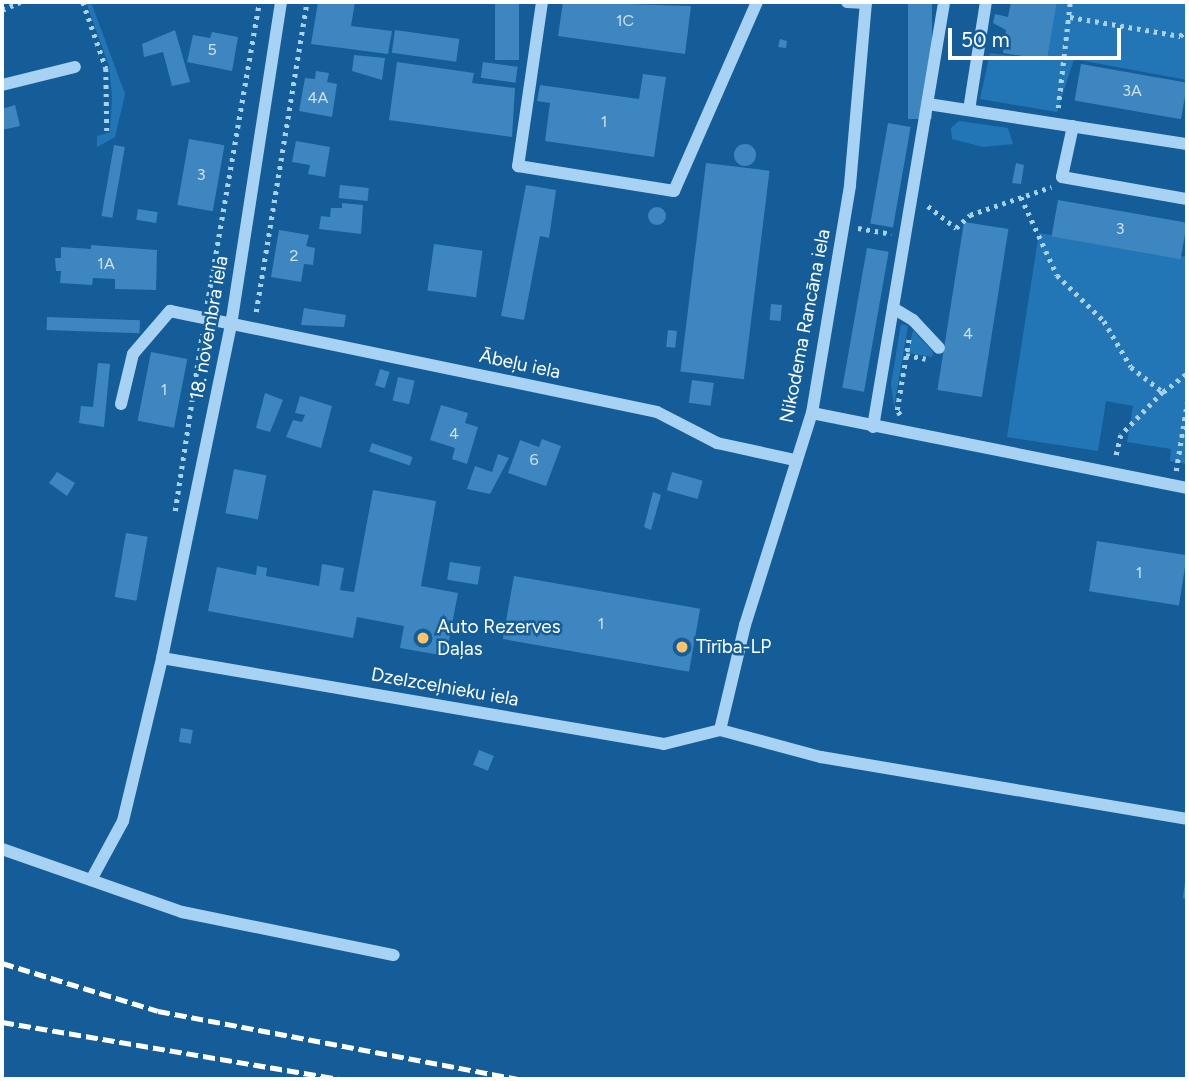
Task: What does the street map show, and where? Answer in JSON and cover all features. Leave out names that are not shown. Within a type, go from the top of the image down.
[{"type":"street","name":"18. novembra iela","points":[[91,880],[124,821],[162,658],[232,325],[281,2]]},
{"type":"street","points":[[542,2],[518,166],[674,191],[757,2]]},
{"type":"street","points":[[847,2],[866,3]]},
{"type":"street","points":[[873,427],[944,2]]},
{"type":"street","points":[[969,110],[986,2]]},
{"type":"street","name":"Nikodema Rancāna iela","points":[[720,730],[745,625],[812,413],[850,185],[866,3]]},
{"type":"street","points":[[2,85],[75,67]]},
{"type":"street","points":[[928,104],[1187,144]]},
{"type":"street","points":[[1073,126],[1062,177],[1187,199]]},
{"type":"street","points":[[893,308],[913,320],[939,348]]},
{"type":"street","name":"Ābeļu iela","points":[[121,404],[133,354],[170,311],[657,412],[717,443],[795,460]]},
{"type":"street","points":[[812,413],[1187,488]]},
{"type":"street","name":"Dzelzceļnieku iela","points":[[162,658],[664,744],[720,730]]},
{"type":"street","points":[[720,730],[821,757],[1187,819]]},
{"type":"street","points":[[2,849],[182,912],[394,955]]},
{"type":"path","points":[[2,10],[20,2]]},
{"type":"path","points":[[83,2],[106,68],[107,132]]},
{"type":"path","points":[[188,532],[172,506],[259,2]]},
{"type":"path","points":[[253,329],[307,2]]},
{"type":"path","points":[[1055,124],[1070,2]]},
{"type":"path","points":[[1070,17],[1187,37]]},
{"type":"path","points":[[1180,36],[1187,30]]},
{"type":"path","points":[[913,194],[956,229],[970,215],[1075,179]]},
{"type":"path","points":[[1021,197],[1057,275],[1104,321],[1131,367],[1163,392]]},
{"type":"path","points":[[873,231],[887,233]]},
{"type":"path","points":[[903,419],[897,410],[913,320]]},
{"type":"path","points":[[1113,474],[1121,435],[1163,392],[1187,373]]},
{"type":"path","points":[[1174,486],[1187,403]]},
{"type":"path","points":[[1105,456],[1116,458]]},
{"type":"shaded area","points":[[86,2],[91,2],[125,94],[115,137],[97,147],[97,136],[110,132],[112,97],[109,66]]},
{"type":"shaded area","points":[[1057,2],[1187,2],[1187,80],[1074,59],[1057,112],[980,99],[990,53],[1047,60]]},
{"type":"shaded area","points":[[959,121],[1008,128],[1013,144],[983,147],[952,139],[951,128]]},
{"type":"shaded area","points":[[1039,233],[1187,257],[1187,464],[1170,461],[1171,449],[1127,442],[1133,406],[1106,401],[1098,451],[1007,437]]},
{"type":"shaded area","points":[[901,324],[908,326],[894,407],[891,384]]},
{"type":"shaded area","points":[[913,330],[933,352],[932,357],[908,353]]},
{"type":"building","points":[[318,2],[355,2],[351,26],[392,31],[388,54],[311,44]]},
{"type":"building","points":[[495,2],[519,2],[519,60],[495,60]]},
{"type":"building","points":[[563,2],[691,6],[685,54],[558,36]]},
{"type":"building","points":[[908,2],[932,2],[932,119],[908,119]]},
{"type":"building","points":[[1011,2],[1057,2],[1047,60],[1003,53],[1006,30],[993,23],[995,14],[1008,17]]},
{"type":"building","points":[[175,30],[190,82],[172,86],[163,52],[144,57],[142,44]]},
{"type":"building","points":[[395,30],[459,39],[456,62],[392,53]]},
{"type":"building","points":[[212,32],[238,37],[232,71],[187,62],[193,35],[210,38]]},
{"type":"building","points":[[780,39],[787,41],[786,48],[778,47]]},
{"type":"building","points":[[354,55],[385,58],[382,80],[352,71]]},
{"type":"building","points":[[397,62],[474,73],[472,83],[515,88],[512,137],[389,120]]},
{"type":"building","points":[[483,62],[518,67],[515,83],[481,78]]},
{"type":"building","points":[[1081,64],[1187,83],[1181,119],[1075,100]]},
{"type":"building","points":[[316,71],[329,73],[327,82],[337,84],[332,117],[299,111],[305,78],[315,79]]},
{"type":"building","points":[[643,74],[666,77],[654,157],[545,141],[550,103],[537,101],[540,85],[639,99]]},
{"type":"building","points":[[15,105],[20,126],[2,130],[2,109]]},
{"type":"building","points":[[888,123],[911,127],[893,227],[870,223]]},
{"type":"building","points":[[189,139],[224,145],[213,211],[177,205]]},
{"type":"building","points":[[296,141],[330,147],[325,177],[308,174],[310,165],[292,162]]},
{"type":"building","points":[[745,144],[753,147],[756,155],[753,163],[745,166],[737,163],[734,155],[737,147]]},
{"type":"building","points":[[114,145],[125,147],[112,218],[101,216]]},
{"type":"building","points":[[706,163],[770,171],[744,379],[680,371]]},
{"type":"building","points":[[1016,163],[1024,165],[1021,184],[1012,183]]},
{"type":"building","points":[[340,185],[369,188],[367,201],[339,198]]},
{"type":"building","points":[[526,185],[556,190],[549,238],[540,236],[524,320],[501,316]]},
{"type":"building","points":[[1058,200],[1187,223],[1181,259],[1052,236]]},
{"type":"building","points":[[342,203],[363,205],[361,234],[319,229],[321,216],[330,217],[331,208],[342,208]]},
{"type":"building","points":[[657,207],[663,210],[666,216],[663,222],[657,225],[651,222],[648,216],[651,210]]},
{"type":"building","points":[[138,209],[158,212],[156,223],[136,220]]},
{"type":"building","points":[[964,222],[1008,229],[982,397],[937,390]]},
{"type":"building","points":[[279,230],[309,235],[306,246],[315,248],[313,265],[304,264],[301,282],[271,277]]},
{"type":"building","points":[[434,244],[483,251],[476,297],[427,291]]},
{"type":"building","points":[[91,245],[157,250],[156,290],[115,289],[115,279],[93,278],[92,285],[60,283],[61,271],[56,271],[55,258],[61,258],[61,247],[91,249]]},
{"type":"building","points":[[867,248],[889,252],[864,392],[842,388]]},
{"type":"building","points":[[771,304],[782,305],[781,321],[770,320]]},
{"type":"building","points":[[304,308],[346,315],[344,327],[301,325]]},
{"type":"building","points":[[47,317],[140,320],[139,333],[47,330]]},
{"type":"building","points":[[668,330],[677,331],[675,348],[666,347]]},
{"type":"building","points":[[485,350],[526,361],[524,368],[483,357]]},
{"type":"building","points":[[151,352],[187,359],[174,428],[138,421]]},
{"type":"building","points":[[98,363],[110,364],[104,427],[79,423],[81,406],[93,407]]},
{"type":"building","points":[[380,369],[390,372],[385,388],[375,385]]},
{"type":"building","points":[[398,377],[415,381],[409,404],[393,400]]},
{"type":"building","points":[[692,380],[714,383],[711,406],[689,403]]},
{"type":"building","points":[[265,393],[283,400],[270,432],[256,428]]},
{"type":"building","points":[[300,396],[332,406],[321,448],[286,437],[293,420],[302,422],[305,415],[295,413]]},
{"type":"building","points":[[441,405],[468,413],[465,423],[478,427],[467,464],[452,459],[455,448],[430,440]]},
{"type":"building","points":[[542,439],[561,446],[546,486],[508,473],[520,440],[539,447]]},
{"type":"building","points":[[372,443],[413,457],[410,466],[369,452]]},
{"type":"building","points":[[498,454],[509,458],[490,494],[467,489],[475,466],[492,472]]},
{"type":"building","points":[[234,469],[266,475],[258,519],[225,513]]},
{"type":"building","points":[[57,472],[75,483],[67,496],[49,483]]},
{"type":"building","points":[[672,472],[703,481],[698,499],[667,490]]},
{"type":"building","points":[[373,490],[436,501],[421,586],[458,593],[446,656],[400,648],[404,626],[357,617],[353,638],[208,611],[217,567],[256,575],[257,566],[267,568],[266,576],[319,586],[322,564],[344,568],[340,590],[354,592]]},
{"type":"building","points":[[653,492],[661,495],[651,530],[644,527]]},
{"type":"building","points":[[126,533],[148,537],[136,601],[115,597]]},
{"type":"building","points":[[1097,541],[1187,555],[1179,606],[1089,591]]},
{"type":"building","points":[[450,562],[481,567],[478,585],[447,580]]},
{"type":"building","points":[[514,576],[700,609],[689,672],[503,639]]},
{"type":"building","points":[[181,728],[193,730],[191,744],[179,742]]},
{"type":"building","points":[[479,750],[494,756],[488,771],[473,765]]},
{"type":"building","points":[[1187,875],[1187,899],[1183,898]]},
{"type":"railway","points":[[2,963],[158,1011],[518,1079]]},
{"type":"railway","points":[[2,1022],[339,1079]]},
{"type":"place","name":"Auto Rezerves Daļas","points":[[423,638]]},
{"type":"place","name":"Tīrība-LP","points":[[682,647]]}]
